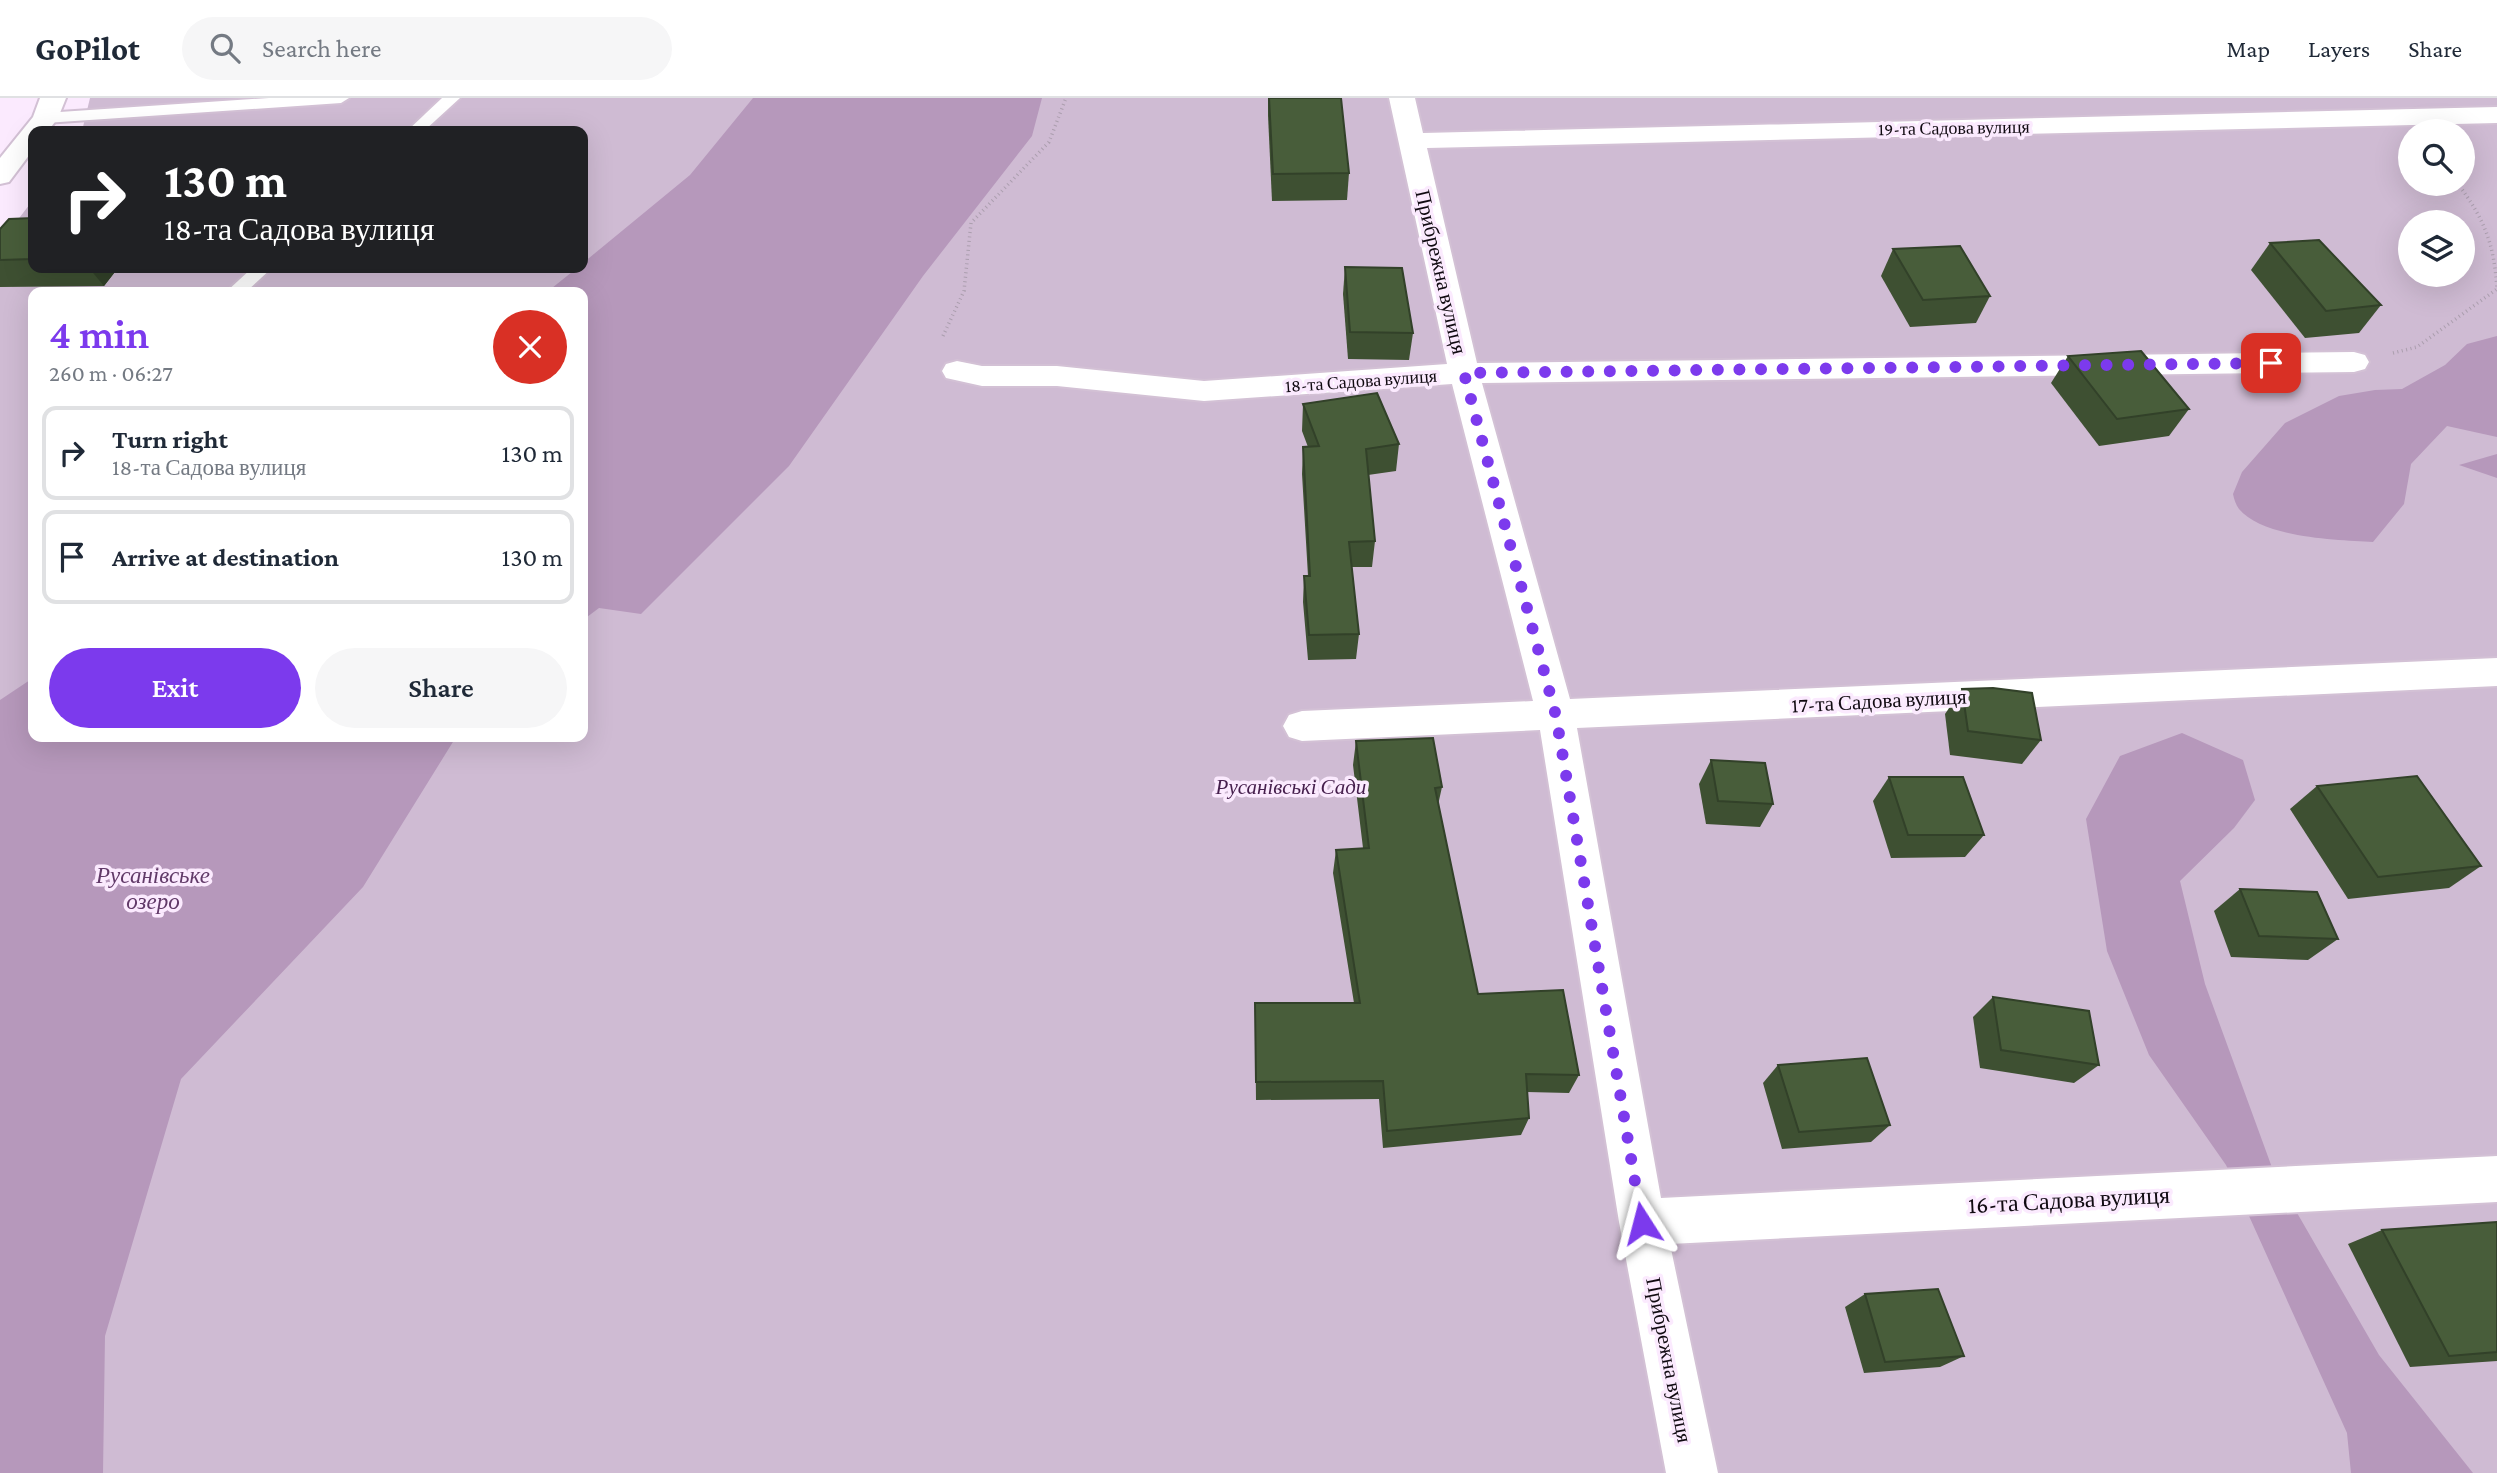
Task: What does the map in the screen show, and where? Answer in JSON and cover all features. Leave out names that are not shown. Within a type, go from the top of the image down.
[{"type":"street","name":"Прибрежна вулиця","points":[[1402,98],[1464,373],[1556,716],[1642,1223],[1692,1473]]},
{"type":"street","name":"19-та Садова вулиця","points":[[1411,141],[2497,115]]},
{"type":"street","points":[[0,176],[28,139]]},
{"type":"street","name":"18-та Садова вулиця","points":[[957,371],[982,376],[1057,376],[1204,391],[1464,373],[2354,362]]},
{"type":"street","name":"17-та Садова вулиця","points":[[1302,726],[2497,672]]},
{"type":"street","name":"16-та Садова вулиця","points":[[1642,1223],[2497,1178]]},
{"type":"lane","points":[[42,120],[341,98]]},
{"type":"lane","points":[[421,126],[452,98]]},
{"type":"lane","points":[[241,287],[257,273]]},
{"type":"path","points":[[957,371],[943,367],[933,359],[964,290],[971,223],[1049,142],[1066,98]]},
{"type":"path","points":[[2354,362],[2417,347],[2497,289],[2496,256],[2488,227],[2466,196]]},
{"type":"green space","name":"Русанівські Сади","points":[[90,98],[2497,98],[2497,1473],[0,1473],[0,243],[28,207],[28,273],[588,273],[588,126],[83,126]]},
{"type":"water","points":[[753,98],[1042,98],[1032,136],[923,276],[789,466],[641,614],[599,608],[588,616],[588,287],[553,287],[571,273],[588,273],[588,259],[690,175]]},
{"type":"water","points":[[2497,336],[2497,437],[2447,426],[2411,464],[2404,504],[2373,542],[2283,532],[2250,519],[2238,507],[2233,494],[2242,472],[2285,423],[2339,396],[2402,389],[2445,365],[2467,344]]},
{"type":"water","points":[[2497,454],[2497,478],[2459,465]]},
{"type":"water","name":"Русанівське озеро","points":[[28,681],[28,742],[453,742],[363,887],[181,1079],[105,1336],[103,1473],[0,1473],[0,700]]},
{"type":"water","points":[[2182,733],[2243,760],[2255,800],[2234,828],[2180,881],[2205,984],[2274,1173],[2379,1355],[2473,1473],[2351,1473],[2347,1433],[2226,1165],[2149,1055],[2107,951],[2086,819],[2120,756]]},
{"type":"building","points":[[1269,98],[1341,98],[1349,173],[1273,174]]},
{"type":"building","points":[[28,218],[28,259],[0,260],[0,229],[9,219]]},
{"type":"building","points":[[2319,240],[2381,305],[2326,311],[2270,243]]},
{"type":"building","points":[[1960,246],[1990,296],[1923,300],[1893,249]]},
{"type":"building","points":[[1345,267],[1402,268],[1413,333],[1350,332]]},
{"type":"building","points":[[2141,351],[2189,409],[2117,419],[2068,356]]},
{"type":"building","points":[[1377,393],[1399,444],[1366,449],[1375,541],[1349,542],[1359,634],[1309,635],[1304,576],[1310,576],[1303,447],[1319,446],[1303,404]]},
{"type":"building","points":[[1993,688],[2032,693],[2041,740],[1968,731],[1962,689]]},
{"type":"building","points":[[1433,738],[1442,787],[1435,788],[1478,994],[1563,990],[1579,1075],[1526,1074],[1529,1118],[1387,1131],[1383,1081],[1256,1082],[1255,1003],[1360,1003],[1336,850],[1369,848],[1356,741]]},
{"type":"building","points":[[1711,760],[1765,763],[1773,804],[1718,801]]},
{"type":"building","points":[[2417,776],[2481,866],[2378,877],[2317,786]]},
{"type":"building","points":[[1889,777],[1963,777],[1984,835],[1908,835]]},
{"type":"building","points":[[2240,889],[2317,892],[2338,939],[2259,936]]},
{"type":"building","points":[[1993,997],[2089,1011],[2099,1065],[2001,1050]]},
{"type":"building","points":[[1867,1058],[1890,1125],[1799,1132],[1778,1065]]},
{"type":"building","points":[[2497,1222],[2497,1352],[2449,1356],[2382,1230]]},
{"type":"building","points":[[1938,1289],[1964,1356],[1885,1362],[1865,1294]]},
{"type":"route","points":[[1642,1223],[1556,716],[1464,373],[2271,363]]}]
